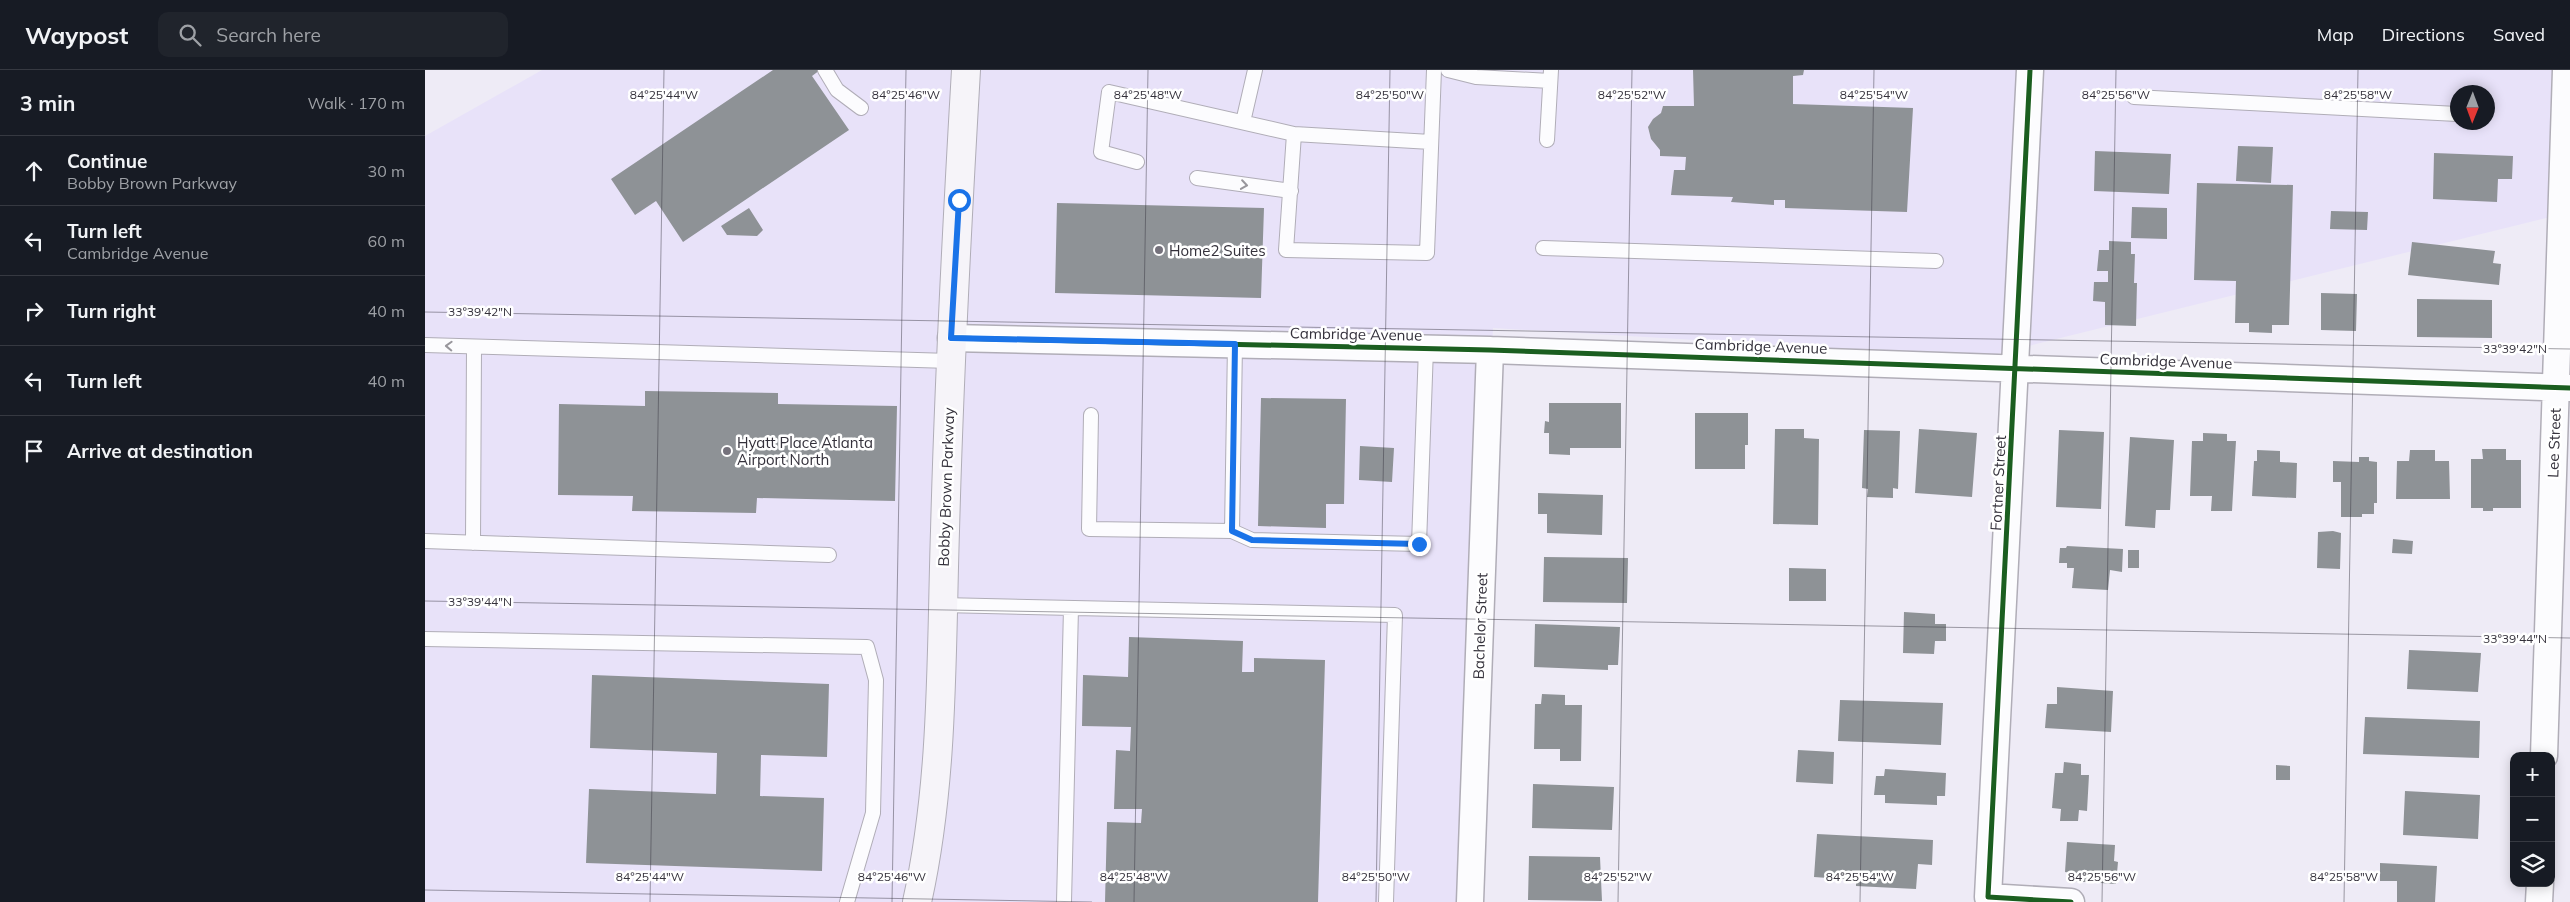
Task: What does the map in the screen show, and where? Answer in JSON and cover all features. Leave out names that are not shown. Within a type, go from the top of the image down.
[{"type":"main road","name":"Bobby Brown Parkway","points":[[917,902],[923,875],[937,764],[950,349],[966,70]]},
{"type":"street","name":"Fortner Street","points":[[2030,70],[2017,368],[1989,898],[2071,902]]},
{"type":"street","name":"Lee Street","points":[[2544,752],[2563,388],[2566,70]]},
{"type":"street","name":"Cambridge Avenue","points":[[950,349],[1235,344],[1426,348],[2563,388]]},
{"type":"street","name":"Bachelor Street","points":[[1470,902],[1490,350]]},
{"type":"street","points":[[2539,902],[2540,887]]},
{"type":"lane","points":[[825,70],[837,90],[861,108]]},
{"type":"lane","points":[[1243,122],[1255,70]]},
{"type":"lane","points":[[1294,134],[1286,250],[1427,253],[1434,70]]},
{"type":"lane","points":[[1449,70],[1476,77],[1550,75],[1547,140]]},
{"type":"lane","points":[[1137,162],[1101,152],[1109,92],[1294,134],[1431,142]]},
{"type":"lane","points":[[2134,97],[2450,114]]},
{"type":"lane","points":[[1197,178],[1291,192]]},
{"type":"lane","points":[[1543,248],[1936,261]]},
{"type":"lane","points":[[1232,531],[1235,344]]},
{"type":"lane","points":[[425,345],[950,349]]},
{"type":"lane","points":[[473,543],[474,346]]},
{"type":"lane","points":[[1091,415],[1089,529],[1232,531],[1252,540],[1419,544],[1426,348]]},
{"type":"lane","points":[[425,541],[829,555]]},
{"type":"lane","points":[[942,605],[1395,615],[1386,902]]},
{"type":"lane","points":[[1064,902],[1071,608]]},
{"type":"lane","points":[[425,639],[867,647],[875,680],[873,813],[847,902]]},
{"type":"shaded area","points":[[542,70],[2570,70],[2570,212],[1984,357],[1493,328],[1466,902],[425,902],[425,136]]},
{"type":"building","points":[[773,70],[820,70],[812,76],[849,130],[683,242],[656,201],[635,215],[611,179]]},
{"type":"building","points":[[1693,70],[1804,70],[1803,75],[1793,76],[1793,104],[1913,108],[1907,212],[1785,208],[1785,200],[1774,200],[1774,205],[1731,202],[1733,197],[1671,195],[1674,170],[1685,170],[1686,157],[1660,156],[1660,150],[1651,139],[1648,127],[1653,119],[1661,113],[1663,106],[1694,106]]},
{"type":"building","points":[[2238,146],[2273,147],[2271,183],[2236,181]]},
{"type":"building","points":[[2095,151],[2171,154],[2169,194],[2094,191]]},
{"type":"building","points":[[2434,153],[2513,156],[2512,179],[2498,179],[2497,202],[2433,199]]},
{"type":"building","points":[[2197,183],[2293,185],[2289,325],[2272,325],[2272,333],[2249,332],[2249,323],[2235,323],[2236,281],[2194,280]]},
{"type":"building","name":"Home2 Suites","points":[[1057,203],[1264,208],[1261,298],[1055,293]]},
{"type":"building","points":[[2132,207],[2167,208],[2167,239],[2131,238]]},
{"type":"building","points":[[749,208],[763,230],[757,236],[727,235],[721,226]]},
{"type":"building","points":[[2331,211],[2368,212],[2367,230],[2330,229]]},
{"type":"building","points":[[2109,241],[2131,242],[2131,254],[2135,254],[2134,283],[2137,283],[2136,326],[2105,325],[2105,302],[2093,301],[2094,282],[2108,282],[2108,271],[2097,271],[2099,250],[2109,250]]},
{"type":"building","points":[[2412,242],[2495,251],[2493,263],[2501,264],[2499,285],[2408,275]]},
{"type":"building","points":[[2321,293],[2357,294],[2356,331],[2321,330]]},
{"type":"building","points":[[2417,299],[2492,300],[2492,338],[2417,337]]},
{"type":"building","name":"Hyatt Place Atlanta Airport North","points":[[645,391],[778,393],[778,404],[897,406],[895,501],[757,498],[756,513],[632,511],[633,496],[558,495],[559,404],[645,406]]},
{"type":"building","points":[[1261,398],[1346,399],[1344,504],[1326,504],[1326,528],[1258,526]]},
{"type":"building","points":[[1549,403],[1621,403],[1621,448],[1570,448],[1570,455],[1549,454],[1549,433],[1544,433],[1545,421],[1549,422]]},
{"type":"building","points":[[1695,413],[1748,413],[1748,445],[1745,445],[1745,469],[1695,469]]},
{"type":"building","points":[[1775,429],[1804,429],[1804,438],[1819,439],[1818,525],[1773,524]]},
{"type":"building","points":[[1919,429],[1977,433],[1972,497],[1915,493]]},
{"type":"building","points":[[1864,430],[1900,431],[1898,489],[1893,488],[1893,498],[1867,497],[1868,489],[1862,488]]},
{"type":"building","points":[[2059,430],[2104,432],[2101,509],[2056,507]]},
{"type":"building","points":[[2203,433],[2227,434],[2227,441],[2236,441],[2232,511],[2211,511],[2212,496],[2190,496],[2192,441],[2203,441]]},
{"type":"building","points":[[2130,437],[2174,440],[2170,510],[2156,510],[2155,528],[2125,526]]},
{"type":"building","points":[[1360,446],[1394,448],[1392,482],[1359,480]]},
{"type":"building","points":[[2482,449],[2506,449],[2506,460],[2521,460],[2521,508],[2493,508],[2493,511],[2483,511],[2483,508],[2471,508],[2471,459],[2483,459]]},
{"type":"building","points":[[2257,450],[2280,451],[2280,462],[2297,463],[2296,498],[2252,496],[2254,461],[2257,461]]},
{"type":"building","points":[[2410,450],[2435,450],[2435,461],[2449,461],[2450,499],[2396,499],[2397,461],[2409,461]]},
{"type":"building","points":[[2359,457],[2369,457],[2369,461],[2377,462],[2377,503],[2374,503],[2374,514],[2362,514],[2362,517],[2341,517],[2341,482],[2333,482],[2333,461],[2359,462]]},
{"type":"building","points":[[1538,493],[1603,495],[1602,535],[1547,533],[1547,514],[1538,514]]},
{"type":"building","points":[[2333,531],[2341,533],[2340,569],[2317,568],[2318,532]]},
{"type":"building","points":[[2393,539],[2413,541],[2412,554],[2392,553]]},
{"type":"building","points":[[2067,546],[2123,549],[2122,572],[2110,570],[2108,590],[2072,588],[2074,568],[2067,568],[2067,563],[2059,563],[2060,548],[2066,548]]},
{"type":"building","points":[[2128,550],[2139,550],[2139,568],[2128,568]]},
{"type":"building","points":[[1544,557],[1628,558],[1627,603],[1543,602]]},
{"type":"building","points":[[1789,568],[1826,569],[1826,601],[1789,601]]},
{"type":"building","points":[[1904,612],[1935,614],[1935,624],[1946,624],[1946,641],[1935,641],[1934,654],[1903,653]]},
{"type":"building","points":[[1535,624],[1620,627],[1618,665],[1608,665],[1608,670],[1534,667]]},
{"type":"building","points":[[1129,637],[1243,641],[1242,672],[1254,672],[1254,658],[1325,660],[1318,902],[1105,902],[1107,822],[1141,823],[1142,809],[1114,809],[1116,750],[1130,751],[1131,727],[1082,726],[1083,675],[1128,677]]},
{"type":"building","points":[[2409,650],[2481,653],[2478,692],[2407,689]]},
{"type":"building","points":[[592,675],[829,684],[827,757],[761,755],[760,796],[824,798],[822,871],[586,863],[589,789],[716,794],[717,753],[590,748]]},
{"type":"building","points":[[2057,687],[2113,691],[2111,732],[2045,728],[2047,704],[2057,704]]},
{"type":"building","points":[[1542,694],[1565,695],[1565,705],[1582,705],[1581,761],[1560,761],[1560,749],[1534,749],[1535,704],[1541,704]]},
{"type":"building","points":[[1840,700],[1943,703],[1941,745],[1838,741]]},
{"type":"building","points":[[2365,717],[2480,721],[2479,758],[2363,754]]},
{"type":"building","points":[[1798,750],[1834,752],[1833,784],[1796,782]]},
{"type":"building","points":[[2064,762],[2081,764],[2081,775],[2089,775],[2087,811],[2079,810],[2078,821],[2060,821],[2061,809],[2052,808],[2055,773],[2063,773]]},
{"type":"building","points":[[2276,765],[2290,766],[2290,780],[2276,780]]},
{"type":"building","points":[[1885,769],[1946,773],[1945,796],[1937,796],[1937,805],[1885,803],[1885,795],[1874,795],[1876,776],[1884,776]]},
{"type":"building","points":[[1533,784],[1614,787],[1612,830],[1532,828]]},
{"type":"building","points":[[2405,791],[2480,795],[2478,839],[2403,835]]},
{"type":"building","points":[[1817,834],[1933,840],[1932,865],[1918,864],[1916,889],[1856,886],[1856,880],[1814,877]]},
{"type":"building","points":[[2067,842],[2115,845],[2114,861],[2118,862],[2116,884],[2070,881],[2071,873],[2065,872]]},
{"type":"building","points":[[1529,856],[1600,857],[1602,901],[1528,900]]},
{"type":"building","points":[[2380,863],[2437,866],[2435,902],[2397,902],[2397,881],[2380,881]]},
{"type":"cycle path","points":[[2030,70],[1988,897],[2071,902]]},
{"type":"cycle path","points":[[951,338],[1490,350],[2570,388]]},
{"type":"place","name":"Home2 Suites","points":[[1159,250]]},
{"type":"place","name":"Hyatt Place Atlanta Airport North","points":[[727,451]]},
{"type":"route","points":[[959,200],[951,338],[1235,344],[1232,531],[1252,540],[1419,544]]}]
